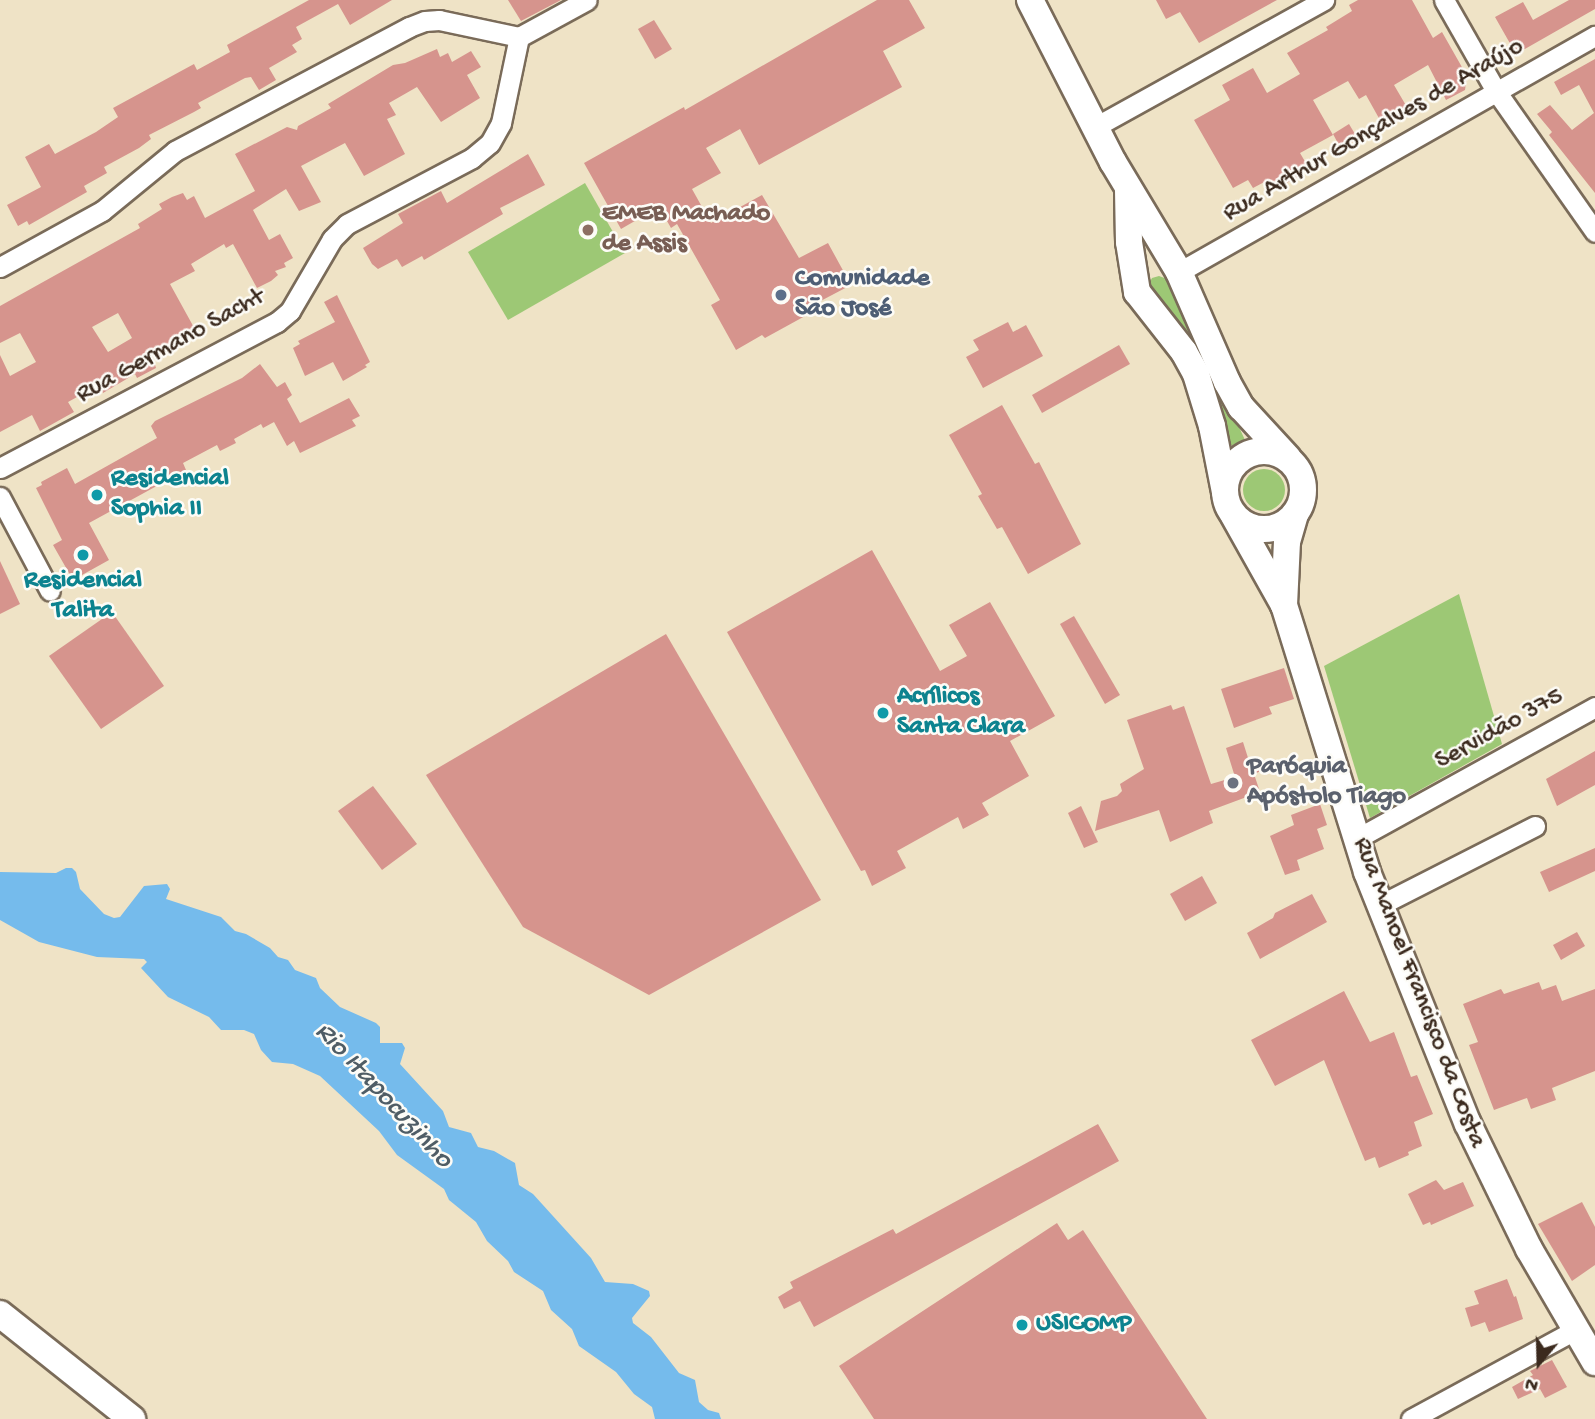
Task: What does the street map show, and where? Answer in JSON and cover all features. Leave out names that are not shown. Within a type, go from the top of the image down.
[{"type":"main road","name":"Rua Manoel Francisco da Costa","points":[[1030,0],[1128,188],[1132,268],[1137,292],[1184,352],[1196,374],[1212,426],[1229,504],[1284,605],[1356,839],[1380,905],[1488,1170],[1595,1362]]},
{"type":"main road","points":[[1128,188],[1173,264],[1241,407],[1288,458],[1302,477],[1304,490],[1295,514],[1284,524],[1272,529],[1245,524],[1229,504],[1231,468],[1251,453],[1271,451],[1288,458]]},
{"type":"main road","points":[[1132,268],[1147,255],[1173,264]]},
{"type":"main road","name":"Rua Manoel Francisco da Costa","points":[[1284,605],[1287,542],[1295,514]]},
{"type":"main road","points":[[0,1314],[132,1419]]},
{"type":"street","points":[[0,267],[102,211],[175,151],[409,27],[425,21],[439,20],[519,37],[587,0]]},
{"type":"street","points":[[1095,127],[1324,0]]},
{"type":"street","points":[[1444,0],[1496,91],[1595,232]]},
{"type":"street","name":"Rua Arthur Gonçalves de Araújo","points":[[1173,264],[1595,36]]},
{"type":"street","name":"Rua Germano Sacht","points":[[0,468],[277,322],[290,311],[332,239],[347,224],[472,158],[490,143],[501,123],[519,37]]},
{"type":"street","points":[[0,497],[50,591]]},
{"type":"street","name":"Servidão 375","points":[[1356,839],[1595,707]]},
{"type":"street","points":[[1380,905],[1535,827]]},
{"type":"street","points":[[1411,1419],[1575,1330]]},
{"type":"green space","points":[[585,183],[625,253],[508,320],[468,252]]},
{"type":"green space","points":[[1159,276],[1170,280],[1245,440],[1228,447],[1148,285],[1152,278]]},
{"type":"green space","points":[[1264,469],[1279,475],[1285,490],[1279,505],[1264,511],[1249,505],[1243,490],[1249,475]]},
{"type":"green space","points":[[1459,594],[1502,744],[1370,818],[1324,666]]},
{"type":"water","name":"Rio Itapocuzinho","points":[[72,868],[76,872],[80,889],[104,914],[114,918],[120,917],[144,886],[167,884],[170,889],[166,899],[221,917],[235,931],[246,934],[270,948],[278,957],[288,960],[295,970],[316,978],[320,988],[340,1007],[376,1023],[380,1027],[380,1043],[402,1043],[405,1048],[400,1064],[443,1111],[449,1127],[471,1133],[478,1147],[494,1151],[515,1163],[519,1185],[533,1194],[591,1258],[605,1282],[633,1284],[649,1291],[650,1296],[632,1318],[633,1323],[651,1337],[679,1373],[695,1380],[699,1402],[708,1410],[719,1413],[721,1419],[655,1419],[652,1407],[634,1394],[616,1372],[579,1346],[572,1329],[551,1310],[543,1291],[514,1272],[508,1261],[487,1241],[476,1222],[449,1200],[444,1189],[397,1155],[379,1131],[320,1076],[293,1064],[272,1062],[261,1050],[254,1034],[244,1030],[221,1030],[209,1017],[168,997],[141,968],[147,962],[144,959],[97,957],[39,942],[0,920],[0,872],[56,873]]},
{"type":"building","points":[[309,0],[392,0],[350,25],[338,4],[296,27],[302,39],[292,45],[297,52],[269,68],[276,80],[259,90],[251,77],[245,78],[198,103],[201,108],[149,135],[151,139],[139,148],[104,167],[107,173],[84,186],[87,192],[29,225],[27,221],[18,226],[7,205],[41,187],[25,157],[49,144],[55,154],[96,132],[118,117],[113,108],[194,64],[197,70],[230,52],[227,45]]},
{"type":"building","points":[[508,0],[561,0],[521,21]]},
{"type":"building","points":[[877,0],[909,0],[925,28],[883,51],[902,87],[759,165],[740,129],[706,148],[721,173],[692,189],[711,223],[762,195],[799,258],[828,243],[851,285],[813,305],[816,310],[765,338],[762,335],[736,350],[711,305],[720,300],[677,224],[671,228],[659,207],[621,229],[584,163],[684,107],[685,110]]},
{"type":"building","points":[[1156,0],[1277,0],[1199,43],[1180,12],[1166,19]]},
{"type":"building","points":[[1358,0],[1412,0],[1433,38],[1442,32],[1467,76],[1465,90],[1446,100],[1428,65],[1394,85],[1411,114],[1385,129],[1366,95],[1359,99],[1348,81],[1313,100],[1333,135],[1300,153],[1310,170],[1276,189],[1270,179],[1253,188],[1248,180],[1233,188],[1194,120],[1230,100],[1222,85],[1253,68],[1267,93],[1300,74],[1287,53],[1328,30],[1326,27],[1352,11],[1349,5]]},
{"type":"building","points":[[1569,0],[1595,0],[1595,9],[1516,54],[1495,17],[1523,2],[1533,20]]},
{"type":"building","points":[[654,20],[672,49],[655,59],[638,29]]},
{"type":"building","points":[[437,49],[440,57],[448,53],[452,62],[471,51],[481,67],[467,75],[480,98],[441,122],[417,87],[389,103],[396,115],[387,119],[405,154],[364,176],[345,143],[301,166],[321,202],[299,211],[286,189],[253,210],[269,240],[280,234],[293,258],[284,263],[286,267],[275,271],[278,275],[271,281],[257,288],[233,244],[226,248],[224,244],[191,264],[195,271],[170,284],[197,333],[152,355],[156,368],[137,378],[135,374],[103,393],[99,385],[68,402],[74,412],[40,431],[32,415],[0,432],[0,355],[10,376],[36,362],[20,333],[0,343],[0,306],[140,228],[138,224],[162,209],[159,204],[172,197],[183,193],[187,200],[194,196],[205,218],[255,191],[235,154],[287,127],[297,130],[298,126],[331,108],[328,104],[393,65],[405,63]],"holes":[[[118,313],[132,338],[108,352],[92,327]]]},
{"type":"building","points":[[1595,59],[1595,193],[1549,135],[1552,132],[1537,114],[1550,105],[1572,130],[1594,113],[1579,85],[1561,95],[1554,82]]},
{"type":"building","points":[[1349,124],[1358,139],[1341,149],[1333,134]]},
{"type":"building","points":[[528,154],[545,185],[500,208],[503,214],[424,260],[422,256],[402,267],[397,259],[378,269],[372,264],[363,248],[403,223],[398,214],[441,191],[447,203]]},
{"type":"building","points":[[337,295],[370,362],[365,365],[367,367],[343,381],[333,362],[305,376],[293,348],[300,344],[298,341],[335,322],[324,302]]},
{"type":"building","points":[[1008,322],[1013,332],[1026,325],[1043,356],[983,388],[966,357],[979,350],[973,340]]},
{"type":"building","points":[[1119,345],[1130,364],[1042,413],[1032,395]]},
{"type":"building","points":[[260,364],[277,387],[285,382],[292,395],[287,399],[300,423],[349,398],[360,416],[352,420],[356,426],[300,453],[294,441],[287,446],[274,422],[263,428],[261,424],[234,439],[236,443],[220,451],[217,445],[183,463],[186,470],[89,523],[109,560],[73,580],[53,545],[62,540],[36,488],[42,485],[41,482],[67,468],[75,484],[157,438],[151,426],[155,421],[242,378]]},
{"type":"building","points":[[1002,405],[1035,464],[1039,462],[1081,544],[1028,574],[1002,527],[997,529],[978,496],[982,494],[949,435]]},
{"type":"building","name":"Acrílicos Santa Clara","points":[[872,550],[940,671],[967,656],[949,625],[990,602],[1055,716],[1010,741],[1029,776],[982,803],[989,815],[963,829],[958,817],[897,851],[906,868],[872,886],[865,870],[861,871],[727,632]]},
{"type":"building","points":[[0,561],[20,604],[0,614]]},
{"type":"building","points":[[112,612],[164,686],[101,729],[49,656]]},
{"type":"building","points":[[1074,616],[1120,695],[1105,704],[1060,624]]},
{"type":"building","points":[[666,634],[821,900],[649,995],[523,927],[426,775]]},
{"type":"building","points":[[1284,668],[1294,699],[1269,707],[1272,714],[1234,728],[1221,689]]},
{"type":"building","points":[[1171,705],[1173,710],[1184,706],[1211,784],[1235,777],[1226,748],[1243,742],[1249,761],[1257,758],[1261,771],[1254,774],[1260,792],[1209,811],[1213,823],[1170,842],[1159,810],[1095,831],[1101,801],[1117,796],[1122,791],[1120,784],[1144,769],[1127,720]]},
{"type":"building","points":[[1595,751],[1595,785],[1557,806],[1546,779]]},
{"type":"building","points":[[373,786],[417,844],[382,870],[338,811]]},
{"type":"building","points":[[1320,804],[1327,825],[1317,829],[1324,849],[1297,860],[1300,870],[1285,875],[1270,836],[1294,825],[1291,815]]},
{"type":"building","points":[[1081,806],[1098,842],[1084,848],[1068,813]]},
{"type":"building","points":[[1595,848],[1595,871],[1549,892],[1540,872]]},
{"type":"building","points":[[1202,876],[1217,903],[1185,921],[1170,894]]},
{"type":"building","points":[[1312,894],[1327,922],[1260,959],[1247,933],[1273,918],[1275,913]]},
{"type":"building","points":[[1577,932],[1585,946],[1561,960],[1553,945]]},
{"type":"building","points":[[1539,982],[1542,990],[1556,985],[1562,1001],[1595,989],[1595,1071],[1552,1088],[1556,1100],[1531,1109],[1527,1098],[1494,1110],[1469,1045],[1478,1042],[1463,1004],[1501,989],[1504,994]]},
{"type":"building","points":[[1344,991],[1370,1042],[1394,1032],[1411,1077],[1417,1075],[1433,1114],[1414,1122],[1422,1146],[1379,1168],[1375,1157],[1365,1161],[1324,1060],[1275,1086],[1251,1040]]},
{"type":"building","points":[[1098,1124],[1119,1161],[814,1327],[800,1301],[784,1309],[778,1297],[793,1288],[790,1282],[893,1229],[896,1234]]},
{"type":"building","points":[[1436,1180],[1444,1190],[1463,1182],[1474,1206],[1431,1225],[1430,1222],[1423,1225],[1408,1194]]},
{"type":"building","points":[[1582,1202],[1595,1227],[1595,1265],[1572,1281],[1538,1224]]},
{"type":"building","name":"USICOMP","points":[[1057,1223],[1068,1240],[1083,1230],[1207,1419],[874,1419],[839,1366]]},
{"type":"building","points":[[1507,1279],[1523,1319],[1489,1332],[1485,1322],[1471,1327],[1465,1308],[1479,1304],[1474,1291]]},
{"type":"building","points":[[1552,1360],[1567,1387],[1545,1398],[1540,1389],[1518,1399],[1512,1387],[1533,1375],[1530,1371]]},
{"type":"place","name":"EMEB Machado de Assis","points":[[588,230]]},
{"type":"place","name":"Comunidade São José","points":[[781,295]]},
{"type":"place","name":"Residencial Sophia II","points":[[97,495]]},
{"type":"place","name":"Residencial Talita","points":[[83,555]]},
{"type":"place","name":"Acrílicos Santa Clara","points":[[883,713]]},
{"type":"place","name":"Paróquia Apóstolo Tiago","points":[[1233,783]]},
{"type":"place","name":"USICOMP","points":[[1022,1325]]}]
